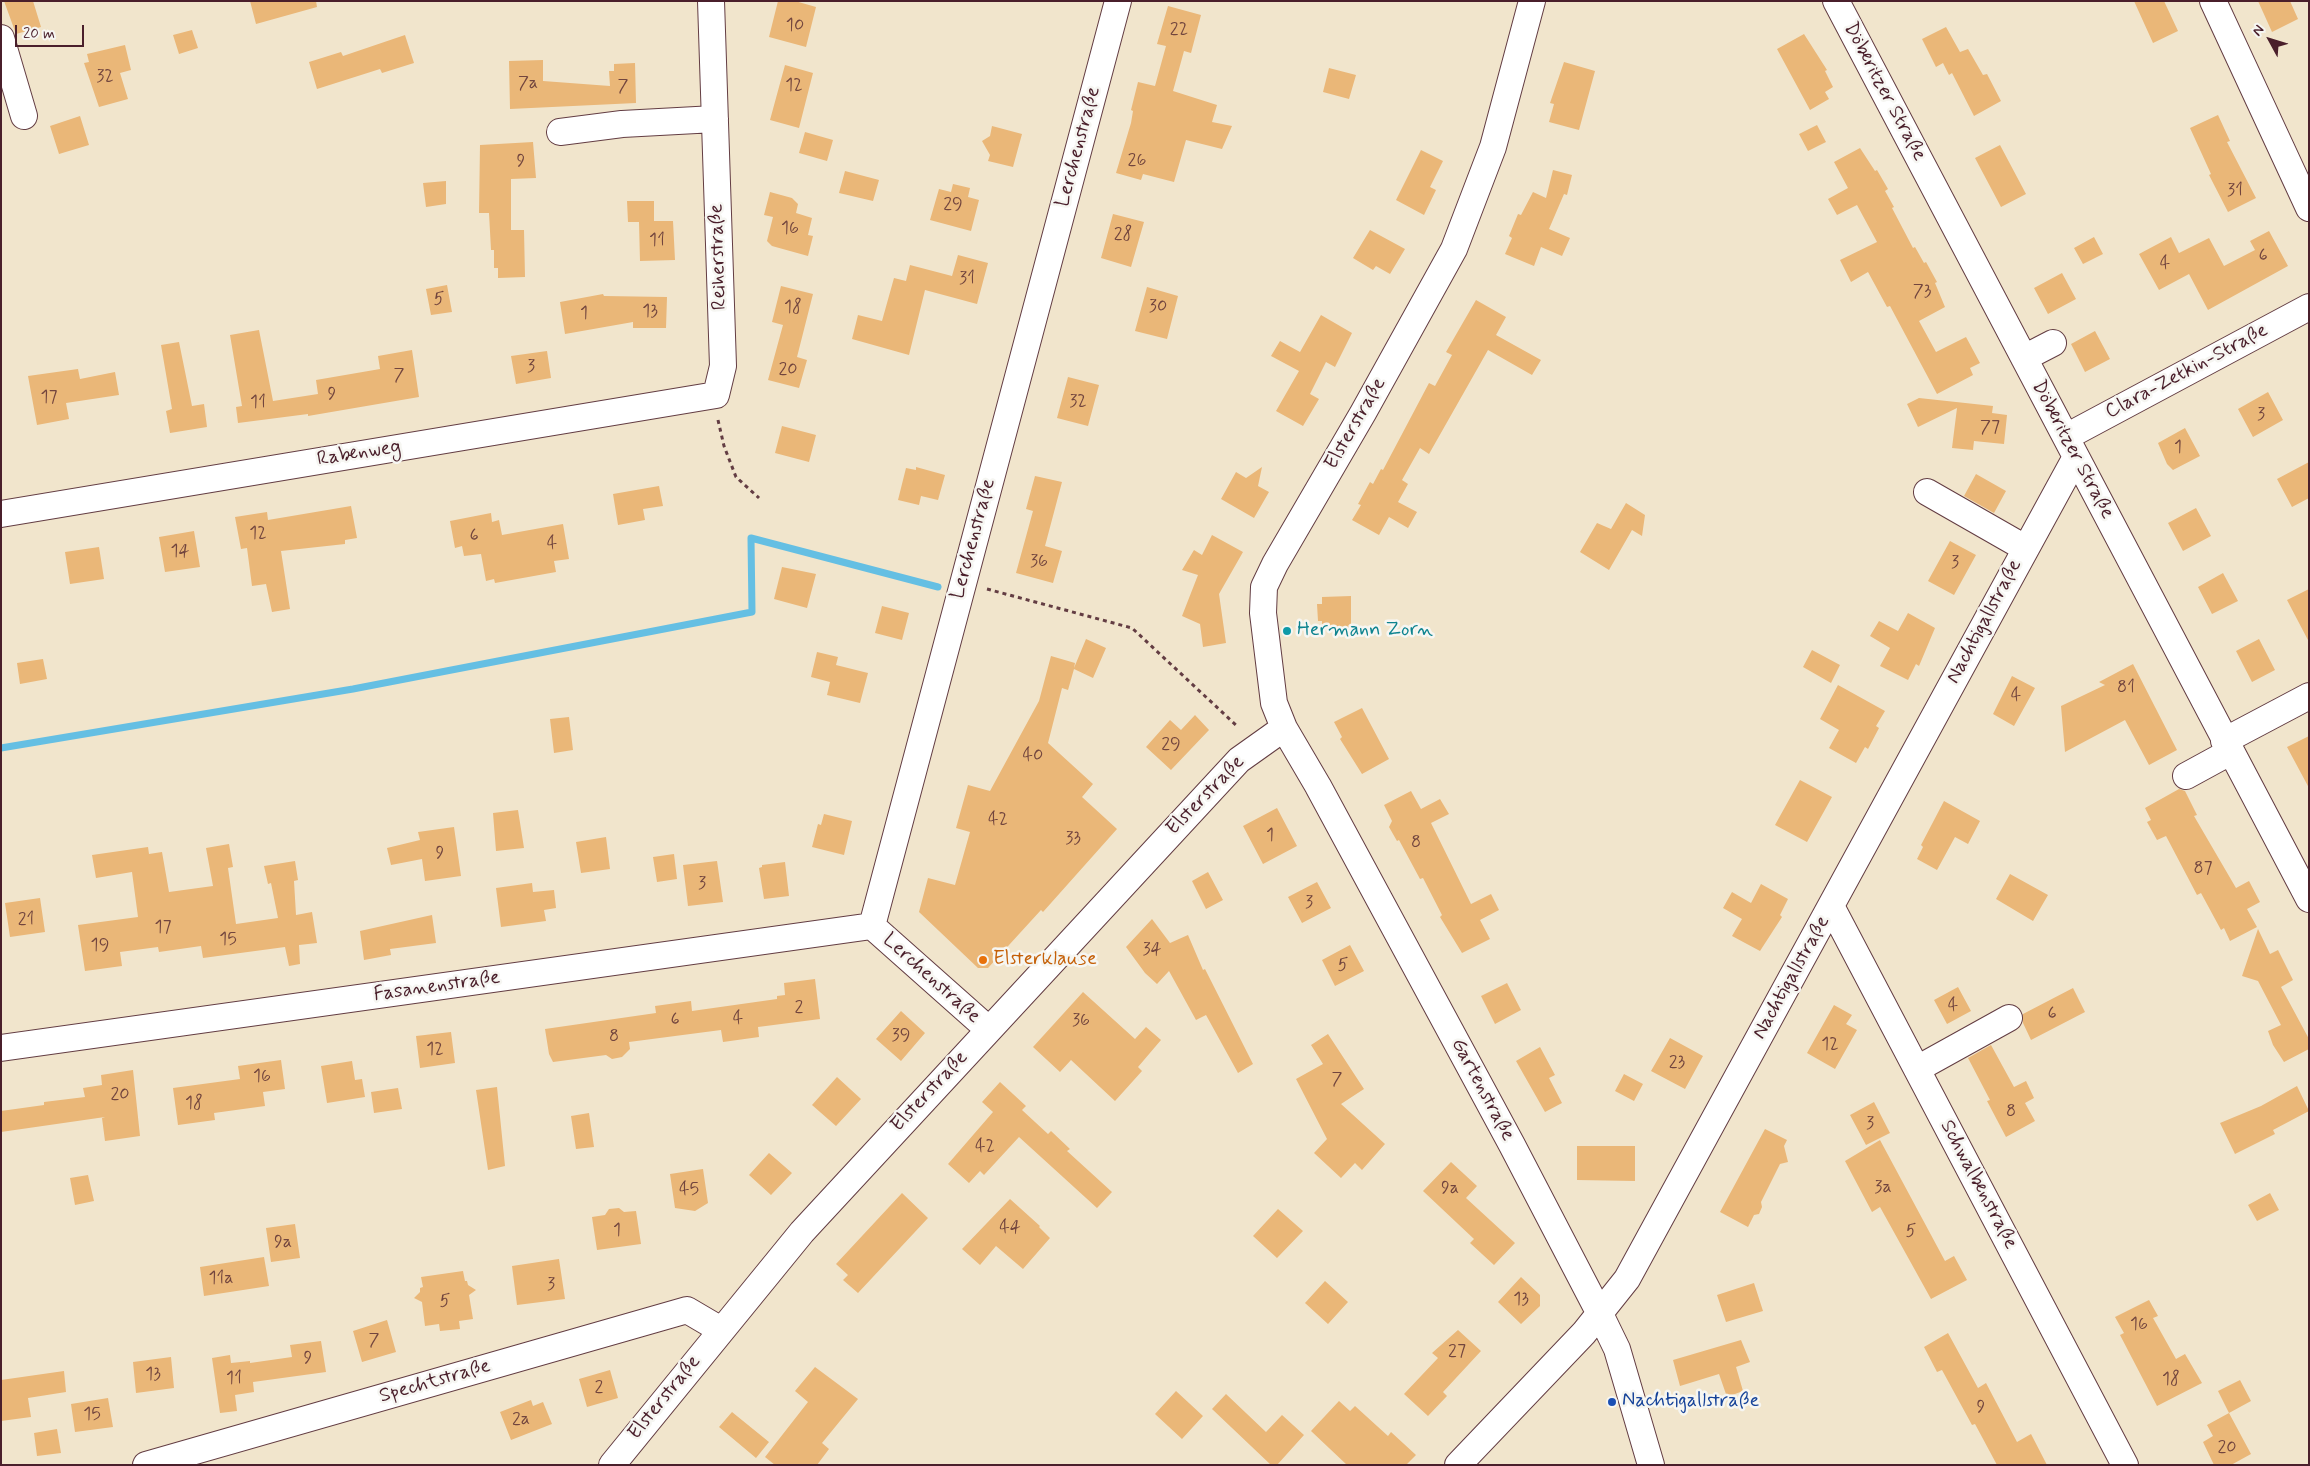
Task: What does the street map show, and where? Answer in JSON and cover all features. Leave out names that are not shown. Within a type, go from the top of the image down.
[{"type":"street","name":"Reiherstraße","points":[[711,1],[723,366],[716,395]]},
{"type":"street","name":"Lerchenstraße","points":[[988,1030],[872,926],[1118,1]]},
{"type":"street","name":"Elsterstraße","points":[[612,1465],[720,1330],[802,1232],[1238,760],[1284,728],[1274,703],[1263,613],[1264,587],[1275,564],[1363,413],[1454,249],[1493,147],[1532,1]]},
{"type":"street","name":"Döberitzer Straße","points":[[1836,1],[2227,747],[2309,899]]},
{"type":"street","points":[[2213,1],[2309,208]]},
{"type":"street","points":[[1,38],[24,116]]},
{"type":"street","points":[[561,124],[622,124],[715,113]]},
{"type":"street","name":"Clara-Zetkin-Straße","points":[[2071,447],[2309,307]]},
{"type":"street","points":[[2024,358],[2053,343]]},
{"type":"street","name":"Rabenweg","points":[[1,514],[716,395]]},
{"type":"street","name":"Nachtigallstraße","points":[[1458,1465],[1600,1314],[1628,1279],[2025,548],[2071,447]]},
{"type":"street","points":[[1927,492],[2025,548]]},
{"type":"street","points":[[2186,776],[2227,747],[2309,696]]},
{"type":"street","name":"Gartenstraße","points":[[1284,728],[1318,786],[1502,1127],[1617,1348],[1651,1465]]},
{"type":"street","name":"Schwalbenstraße","points":[[1832,906],[2125,1465]]},
{"type":"street","name":"Fasanenstraße","points":[[1,1048],[872,926]]},
{"type":"street","points":[[1917,1069],[2009,1018]]},
{"type":"street","name":"Spechtstraße","points":[[146,1465],[687,1310],[720,1330]]},
{"type":"path","points":[[716,395],[718,421],[724,446],[736,477],[759,498]]},
{"type":"path","points":[[962,582],[1132,628],[1237,726]]},
{"type":"building","points":[[4,1],[33,1],[41,27],[16,34]]},
{"type":"building","points":[[250,1],[316,1],[317,7],[256,24]]},
{"type":"building","points":[[778,1],[795,1],[816,7],[806,47],[769,37]]},
{"type":"building","points":[[2134,1],[2164,1],[2178,31],[2153,43]]},
{"type":"building","points":[[2258,1],[2290,1],[2298,19],[2272,32]]},
{"type":"building","points":[[1168,6],[1201,15],[1191,53],[1184,51],[1173,91],[1217,105],[1212,122],[1232,126],[1222,149],[1186,140],[1174,182],[1143,174],[1141,180],[1116,173],[1131,123],[1133,111],[1131,110],[1138,82],[1155,86],[1166,46],[1157,44]]},
{"type":"building","points":[[1946,27],[1960,52],[1968,49],[1983,75],[1987,74],[2001,101],[1974,116],[1952,73],[1949,75],[1943,63],[1936,67],[1922,39]]},
{"type":"building","points":[[192,30],[198,48],[179,54],[173,35]]},
{"type":"building","points":[[1804,34],[1827,70],[1825,71],[1833,87],[1825,92],[1829,99],[1810,110],[1777,49]]},
{"type":"building","points":[[405,35],[414,63],[382,73],[380,69],[317,89],[309,62],[341,52],[343,56]]},
{"type":"building","points":[[125,45],[131,70],[120,73],[128,99],[99,107],[84,63],[89,62],[87,54]]},
{"type":"building","points":[[543,60],[543,81],[610,86],[609,71],[614,71],[614,64],[635,63],[636,103],[510,109],[509,61]]},
{"type":"building","points":[[1564,62],[1595,71],[1579,130],[1549,122],[1554,104],[1550,103]]},
{"type":"building","points":[[785,65],[813,73],[799,128],[770,120]]},
{"type":"building","points":[[1329,68],[1356,75],[1349,99],[1323,92]]},
{"type":"building","points":[[2218,115],[2230,141],[2227,142],[2256,198],[2228,212],[2209,175],[2211,174],[2190,128]]},
{"type":"building","points":[[80,116],[89,145],[59,154],[50,126]]},
{"type":"building","points":[[1817,125],[1826,142],[1808,151],[1799,134]]},
{"type":"building","points":[[992,126],[1022,134],[1013,167],[988,161],[990,155],[982,141],[990,136]]},
{"type":"building","points":[[805,132],[833,140],[827,161],[799,153]]},
{"type":"building","points":[[533,142],[536,178],[511,179],[511,230],[524,230],[525,277],[498,278],[498,268],[494,268],[494,250],[491,250],[489,213],[479,213],[480,145]]},
{"type":"building","points":[[2000,145],[2026,194],[2001,207],[1975,158]]},
{"type":"building","points":[[1860,148],[1875,171],[1877,170],[1888,189],[1885,191],[1894,207],[1892,208],[1913,248],[1915,247],[1924,263],[1926,262],[1937,282],[1935,283],[1945,307],[1919,321],[1936,352],[1966,337],[1980,363],[1970,368],[1973,375],[1937,394],[1890,306],[1887,307],[1868,272],[1851,282],[1840,260],[1877,242],[1857,205],[1837,215],[1828,199],[1848,188],[1834,162]]},
{"type":"building","points":[[1421,150],[1443,161],[1430,187],[1436,190],[1424,215],[1396,200]]},
{"type":"building","points":[[1553,170],[1572,175],[1567,195],[1564,194],[1549,229],[1570,238],[1562,256],[1541,247],[1534,266],[1505,254],[1512,238],[1509,236],[1518,214],[1521,215],[1533,192],[1546,198]]},
{"type":"building","points":[[845,171],[879,180],[873,201],[839,193]]},
{"type":"building","points":[[446,181],[446,204],[426,207],[423,183]]},
{"type":"building","points":[[953,184],[970,188],[968,197],[979,200],[971,231],[930,220],[939,189],[951,192]]},
{"type":"building","points":[[770,192],[792,198],[798,204],[796,213],[812,218],[808,235],[813,236],[808,256],[772,246],[767,241],[773,217],[764,215]]},
{"type":"building","points":[[627,201],[654,201],[654,221],[673,221],[675,260],[640,261],[639,222],[628,222]]},
{"type":"building","points":[[1113,214],[1144,222],[1131,267],[1101,258]]},
{"type":"building","points":[[1370,230],[1405,249],[1390,274],[1376,266],[1373,270],[1353,258]]},
{"type":"building","points":[[2269,231],[2288,266],[2208,310],[2189,274],[2159,290],[2139,254],[2171,237],[2179,253],[2209,238],[2224,266],[2255,250],[2250,241]]},
{"type":"building","points":[[2094,237],[2103,254],[2083,264],[2074,248]]},
{"type":"building","points":[[958,255],[988,263],[977,304],[925,290],[909,355],[852,339],[858,315],[882,321],[894,278],[906,281],[910,265],[952,276]]},
{"type":"building","points":[[2062,273],[2076,299],[2048,314],[2034,288]]},
{"type":"building","points":[[447,285],[452,312],[431,315],[426,289]]},
{"type":"building","points":[[781,286],[813,294],[797,357],[807,360],[799,388],[768,380],[783,325],[772,322]]},
{"type":"building","points":[[1147,287],[1178,296],[1167,339],[1135,331]]},
{"type":"building","points":[[603,294],[604,296],[667,297],[666,328],[633,328],[633,322],[565,334],[560,302]]},
{"type":"building","points":[[1476,300],[1506,317],[1496,335],[1541,360],[1532,375],[1488,350],[1429,454],[1420,448],[1402,480],[1408,484],[1398,502],[1417,512],[1408,528],[1389,517],[1379,535],[1352,520],[1361,505],[1358,504],[1370,482],[1373,484],[1381,469],[1383,470],[1429,383],[1435,386],[1452,355],[1446,352]]},
{"type":"building","points":[[1321,315],[1352,333],[1335,367],[1326,362],[1310,394],[1319,399],[1303,426],[1276,411],[1299,371],[1271,356],[1280,341],[1300,352]]},
{"type":"building","points":[[259,330],[273,401],[318,394],[316,380],[380,369],[378,356],[412,350],[419,397],[308,416],[308,414],[238,423],[236,407],[242,406],[230,335]]},
{"type":"building","points":[[2095,331],[2110,359],[2085,372],[2071,344]]},
{"type":"building","points":[[179,342],[192,406],[204,404],[207,427],[170,433],[166,411],[172,409],[161,345]]},
{"type":"building","points":[[547,351],[551,378],[516,384],[511,356]]},
{"type":"building","points":[[78,369],[80,379],[115,372],[119,395],[66,403],[69,419],[37,425],[28,376]]},
{"type":"building","points":[[1068,377],[1099,385],[1088,426],[1057,418]]},
{"type":"building","points":[[2268,392],[2283,420],[2253,437],[2238,409]]},
{"type":"building","points":[[1919,398],[1993,406],[1992,413],[2007,415],[2004,444],[1974,441],[1973,450],[1952,448],[1957,408],[1918,427],[1907,404]]},
{"type":"building","points":[[782,426],[816,435],[809,462],[775,453]]},
{"type":"building","points":[[2185,428],[2200,456],[2173,470],[2167,464],[2158,443]]},
{"type":"building","points":[[2309,462],[2309,498],[2292,507],[2277,479]]},
{"type":"building","points":[[916,467],[945,475],[938,500],[921,496],[919,505],[898,500],[906,468],[916,470]]},
{"type":"building","points":[[1262,467],[1258,486],[1269,492],[1254,518],[1221,499],[1236,472],[1246,478]]},
{"type":"building","points":[[1976,474],[2006,491],[1994,513],[1964,496]]},
{"type":"building","points":[[1035,476],[1062,482],[1045,546],[1062,551],[1053,583],[1016,573],[1033,511],[1026,509]]},
{"type":"building","points":[[659,486],[663,506],[643,509],[645,520],[618,525],[613,494]]},
{"type":"building","points":[[1626,503],[1645,515],[1642,536],[1632,530],[1609,570],[1580,552],[1597,523],[1611,529]]},
{"type":"building","points":[[351,506],[357,538],[345,540],[345,544],[281,551],[290,609],[272,612],[266,584],[252,586],[247,548],[241,549],[235,517],[267,512],[268,520]]},
{"type":"building","points":[[2196,508],[2211,536],[2183,551],[2168,523]]},
{"type":"building","points":[[491,513],[492,522],[499,520],[502,535],[563,524],[569,559],[554,561],[556,572],[495,583],[494,579],[486,581],[481,554],[464,556],[462,546],[455,548],[450,521]]},
{"type":"building","points":[[194,531],[200,567],[165,572],[159,537]]},
{"type":"building","points":[[1212,535],[1243,552],[1219,594],[1226,643],[1203,647],[1200,624],[1182,616],[1198,575],[1182,570],[1194,550],[1202,555]]},
{"type":"building","points":[[1950,541],[1976,555],[1954,595],[1928,581]]},
{"type":"building","points":[[99,547],[104,579],[70,584],[65,552]]},
{"type":"building","points":[[782,567],[816,574],[807,608],[774,599]]},
{"type":"building","points":[[2223,573],[2238,601],[2212,614],[2198,587]]},
{"type":"building","points":[[2309,589],[2309,642],[2287,600]]},
{"type":"building","points":[[1351,596],[1351,628],[1322,628],[1322,621],[1318,621],[1317,604],[1322,604],[1322,597]]},
{"type":"building","points":[[882,606],[909,613],[902,640],[875,633]]},
{"type":"building","points":[[1908,613],[1935,628],[1919,666],[1916,664],[1908,680],[1880,666],[1890,648],[1870,636],[1879,621],[1898,631]]},
{"type":"building","points":[[1086,639],[1106,648],[1093,678],[1074,669],[1068,690],[1062,688],[1048,743],[1093,784],[1082,797],[1117,829],[1043,912],[1041,910],[988,968],[978,968],[919,912],[928,878],[955,885],[970,832],[956,828],[968,785],[990,791],[1039,701],[1051,656],[1075,663],[1074,668]]},
{"type":"building","points":[[2259,639],[2275,670],[2252,682],[2236,651]]},
{"type":"building","points":[[1812,650],[1840,665],[1831,683],[1803,667]]},
{"type":"building","points":[[817,652],[838,657],[836,665],[868,673],[860,703],[827,695],[830,682],[811,677]]},
{"type":"building","points":[[43,659],[47,679],[20,684],[17,663]]},
{"type":"building","points":[[2133,664],[2177,750],[2149,765],[2125,720],[2065,752],[2061,706],[2105,685],[2099,682]]},
{"type":"building","points":[[2012,676],[2035,688],[2014,726],[1993,714]]},
{"type":"building","points":[[1838,685],[1885,711],[1876,726],[1879,728],[1868,749],[1865,747],[1856,763],[1829,748],[1839,730],[1820,719]]},
{"type":"building","points":[[1362,708],[1389,759],[1362,774],[1340,739],[1342,737],[1334,722]]},
{"type":"building","points":[[1195,715],[1209,730],[1171,770],[1146,747],[1170,720],[1181,730]]},
{"type":"building","points":[[569,717],[573,750],[554,753],[550,719]]},
{"type":"building","points":[[2309,736],[2309,788],[2287,747]]},
{"type":"building","points":[[1800,780],[1832,797],[1807,842],[1775,825]]},
{"type":"building","points":[[2179,789],[2185,791],[2197,815],[2194,816],[2236,888],[2249,881],[2260,902],[2247,909],[2257,927],[2230,941],[2224,928],[2221,930],[2201,893],[2197,895],[2166,836],[2157,840],[2147,822],[2151,820],[2145,808]]},
{"type":"building","points":[[1411,791],[1421,809],[1440,799],[1449,814],[1431,823],[1471,904],[1491,894],[1499,910],[1480,920],[1490,939],[1462,953],[1440,917],[1442,915],[1423,878],[1420,879],[1399,840],[1397,841],[1389,827],[1392,821],[1384,805]]},
{"type":"building","points":[[1944,801],[1980,821],[1968,844],[1955,837],[1937,870],[1917,859],[1923,847],[1921,845]]},
{"type":"building","points":[[1277,808],[1297,846],[1263,864],[1243,826]]},
{"type":"building","points":[[518,810],[524,848],[496,851],[493,813]]},
{"type":"building","points":[[824,814],[852,821],[844,855],[812,847],[818,824],[821,825]]},
{"type":"building","points":[[454,827],[461,876],[425,881],[422,859],[391,865],[387,848],[420,840],[418,832]]},
{"type":"building","points":[[606,837],[610,869],[581,873],[576,842]]},
{"type":"building","points":[[229,844],[233,867],[228,868],[236,924],[278,918],[271,883],[268,884],[264,866],[295,861],[298,880],[294,881],[296,915],[312,912],[317,943],[299,945],[300,964],[289,966],[285,947],[203,958],[201,946],[159,952],[158,947],[120,952],[122,966],[85,971],[78,925],[138,917],[132,872],[96,878],[92,855],[148,847],[149,854],[162,852],[169,892],[213,886],[206,848]]},
{"type":"building","points":[[674,854],[677,879],[657,882],[653,857]]},
{"type":"building","points":[[717,861],[723,902],[688,906],[683,865]]},
{"type":"building","points":[[785,862],[789,896],[764,899],[759,868],[762,865]]},
{"type":"building","points":[[1208,872],[1223,900],[1206,909],[1192,881]]},
{"type":"building","points":[[2010,874],[2048,895],[2033,921],[1996,899]]},
{"type":"building","points":[[1317,882],[1331,908],[1302,923],[1288,897]]},
{"type":"building","points":[[532,883],[533,892],[554,890],[556,908],[544,910],[546,921],[501,927],[496,888]]},
{"type":"building","points":[[1761,884],[1788,899],[1780,915],[1782,917],[1760,951],[1732,936],[1742,919],[1723,908],[1732,892],[1751,903]]},
{"type":"building","points":[[40,898],[45,932],[10,937],[5,903]]},
{"type":"building","points":[[432,915],[436,943],[390,949],[391,955],[364,960],[360,931]]},
{"type":"building","points":[[1152,919],[1170,943],[1188,935],[1203,970],[1205,969],[1253,1064],[1238,1073],[1206,1015],[1196,1020],[1169,971],[1157,984],[1145,973],[1126,947]]},
{"type":"building","points":[[2258,929],[2270,954],[2278,950],[2293,980],[2281,987],[2309,1039],[2309,1049],[2284,1062],[2273,1045],[2268,1031],[2281,1025],[2258,981],[2242,976]]},
{"type":"building","points":[[1350,945],[1364,971],[1335,986],[1322,960]]},
{"type":"building","points":[[815,979],[820,1019],[758,1027],[759,1037],[723,1042],[721,1030],[629,1042],[630,1049],[622,1057],[612,1059],[606,1055],[553,1062],[549,1054],[545,1029],[656,1013],[655,1006],[691,1001],[692,1011],[777,999],[777,996],[785,995],[784,983]]},
{"type":"building","points":[[1507,983],[1521,1010],[1495,1024],[1481,996]]},
{"type":"building","points":[[1958,987],[1971,1011],[1947,1024],[1934,1000]]},
{"type":"building","points":[[2073,988],[2085,1012],[2031,1040],[2023,1023],[2023,1014]]},
{"type":"building","points":[[1083,992],[1135,1039],[1146,1027],[1161,1040],[1138,1067],[1142,1071],[1115,1101],[1071,1060],[1060,1072],[1033,1047]]},
{"type":"building","points":[[1834,1005],[1852,1015],[1846,1024],[1857,1030],[1835,1069],[1807,1053]]},
{"type":"building","points":[[901,1011],[925,1033],[901,1061],[876,1039]]},
{"type":"building","points":[[451,1032],[455,1063],[420,1068],[416,1036]]},
{"type":"building","points":[[1328,1034],[1364,1089],[1341,1104],[1385,1144],[1362,1170],[1355,1163],[1341,1178],[1314,1153],[1327,1139],[1296,1079],[1323,1064],[1311,1045]]},
{"type":"building","points":[[1670,1038],[1703,1056],[1685,1089],[1651,1071]]},
{"type":"building","points":[[1991,1045],[2014,1087],[2026,1081],[2034,1098],[2025,1103],[2035,1121],[2006,1137],[1987,1101],[1990,1100],[1968,1058]]},
{"type":"building","points":[[1540,1047],[1555,1075],[1549,1078],[1562,1103],[1545,1112],[1516,1061]]},
{"type":"building","points":[[281,1060],[285,1089],[263,1092],[265,1106],[214,1113],[215,1120],[178,1125],[173,1088],[240,1079],[238,1066]]},
{"type":"building","points":[[352,1061],[355,1080],[362,1079],[365,1097],[327,1103],[321,1066]]},
{"type":"building","points":[[133,1070],[140,1136],[105,1141],[102,1118],[105,1117],[1,1132],[1,1111],[44,1105],[44,1102],[85,1097],[83,1088],[102,1085],[101,1075]]},
{"type":"building","points":[[1624,1074],[1643,1084],[1634,1101],[1615,1091]]},
{"type":"building","points":[[837,1077],[861,1099],[836,1126],[812,1105]]},
{"type":"building","points":[[1000,1082],[1026,1106],[1022,1110],[1048,1134],[1051,1131],[1070,1149],[1067,1151],[1112,1192],[1097,1208],[1019,1137],[984,1175],[980,1171],[969,1183],[948,1164],[993,1112],[982,1102]]},
{"type":"building","points":[[2297,1086],[2309,1111],[2273,1130],[2275,1134],[2235,1154],[2220,1123],[2261,1106]]},
{"type":"building","points":[[497,1087],[505,1166],[488,1170],[476,1090]]},
{"type":"building","points":[[398,1088],[402,1109],[374,1113],[371,1092]]},
{"type":"building","points":[[1874,1102],[1890,1133],[1866,1145],[1850,1115]]},
{"type":"building","points":[[589,1113],[594,1147],[576,1149],[571,1116]]},
{"type":"building","points":[[1765,1129],[1787,1140],[1784,1146],[1788,1162],[1780,1164],[1761,1202],[1762,1207],[1759,1214],[1754,1215],[1748,1227],[1720,1212]]},
{"type":"building","points":[[1880,1140],[1945,1261],[1954,1256],[1967,1280],[1931,1299],[1880,1207],[1872,1212],[1845,1161]]},
{"type":"building","points":[[1577,1146],[1635,1146],[1635,1181],[1577,1180]]},
{"type":"building","points":[[769,1153],[792,1173],[771,1195],[749,1175]]},
{"type":"building","points":[[1451,1162],[1477,1186],[1466,1198],[1515,1243],[1494,1265],[1470,1243],[1474,1239],[1423,1191]]},
{"type":"building","points":[[703,1169],[708,1203],[695,1211],[675,1208],[670,1174]]},
{"type":"building","points":[[88,1175],[94,1201],[75,1205],[70,1178]]},
{"type":"building","points":[[902,1193],[928,1218],[858,1293],[843,1280],[848,1275],[836,1264]]},
{"type":"building","points":[[2270,1193],[2279,1210],[2257,1221],[2248,1205]]},
{"type":"building","points":[[1010,1199],[1040,1226],[1050,1238],[1023,1269],[996,1246],[980,1265],[962,1249]]},
{"type":"building","points":[[619,1208],[624,1212],[636,1211],[641,1244],[597,1250],[592,1217],[605,1215],[609,1209]]},
{"type":"building","points":[[1278,1209],[1303,1231],[1277,1258],[1253,1236]]},
{"type":"building","points":[[295,1224],[300,1258],[271,1262],[266,1228]]},
{"type":"building","points":[[264,1257],[269,1286],[204,1296],[200,1267]]},
{"type":"building","points":[[559,1259],[565,1299],[517,1305],[512,1266]]},
{"type":"building","points":[[463,1271],[465,1281],[476,1290],[469,1295],[473,1319],[459,1321],[460,1329],[440,1331],[439,1324],[425,1326],[422,1302],[414,1298],[420,1292],[420,1288],[423,1287],[421,1277]]},
{"type":"building","points":[[1521,1277],[1540,1295],[1540,1306],[1521,1324],[1498,1302]]},
{"type":"building","points":[[1325,1281],[1348,1302],[1328,1324],[1305,1303]]},
{"type":"building","points":[[1754,1283],[1763,1311],[1726,1322],[1717,1295]]},
{"type":"building","points":[[2149,1300],[2158,1316],[2153,1318],[2176,1359],[2185,1354],[2202,1383],[2157,1406],[2120,1335],[2124,1333],[2115,1317]]},
{"type":"building","points":[[387,1320],[396,1352],[362,1362],[353,1331]]},
{"type":"building","points":[[1458,1330],[1481,1351],[1443,1392],[1447,1396],[1428,1416],[1404,1394],[1438,1358],[1432,1353]]},
{"type":"building","points":[[1948,1333],[1978,1388],[1986,1383],[2017,1442],[2031,1434],[2047,1465],[1997,1465],[1975,1424],[1972,1425],[1942,1370],[1937,1372],[1924,1347]]},
{"type":"building","points":[[1741,1340],[1750,1362],[1736,1367],[1743,1391],[1727,1397],[1719,1374],[1680,1386],[1673,1360]]},
{"type":"building","points":[[321,1341],[326,1372],[253,1382],[254,1392],[235,1395],[237,1411],[220,1413],[212,1358],[230,1355],[231,1363],[250,1361],[250,1363],[292,1357],[290,1345]]},
{"type":"building","points":[[171,1357],[174,1388],[136,1393],[133,1362]]},
{"type":"building","points":[[815,1367],[858,1399],[822,1443],[829,1449],[817,1465],[775,1465],[765,1457],[808,1402],[795,1391]]},
{"type":"building","points":[[610,1370],[618,1398],[587,1407],[579,1379]]},
{"type":"building","points":[[64,1371],[66,1392],[28,1398],[31,1417],[1,1421],[1,1380]]},
{"type":"building","points":[[2240,1380],[2251,1401],[2229,1413],[2218,1391]]},
{"type":"building","points":[[1176,1391],[1203,1416],[1182,1439],[1155,1414]]},
{"type":"building","points":[[1226,1394],[1266,1432],[1282,1415],[1304,1435],[1277,1465],[1271,1465],[1212,1409]]},
{"type":"building","points":[[108,1398],[113,1427],[75,1432],[71,1404]]},
{"type":"building","points":[[531,1400],[533,1406],[543,1402],[552,1424],[511,1440],[500,1412]]},
{"type":"building","points":[[1339,1401],[1350,1411],[1355,1406],[1388,1436],[1391,1432],[1416,1455],[1406,1465],[1347,1465],[1311,1431]]},
{"type":"building","points":[[732,1412],[769,1442],[756,1458],[719,1427]]},
{"type":"building","points":[[2229,1413],[2251,1454],[2231,1465],[2214,1465],[2203,1442],[2213,1436],[2207,1425]]},
{"type":"building","points":[[57,1429],[61,1453],[37,1456],[34,1433]]},
{"type":"waterway","points":[[1,748],[353,689],[752,612],[751,538],[938,587]]},
{"type":"place","name":"Hermann Zorn","points":[[1287,631]]},
{"type":"place","name":"Elsterklause","points":[[983,960]]},
{"type":"place","name":"Nachtigallstraße","points":[[1612,1402]]}]
